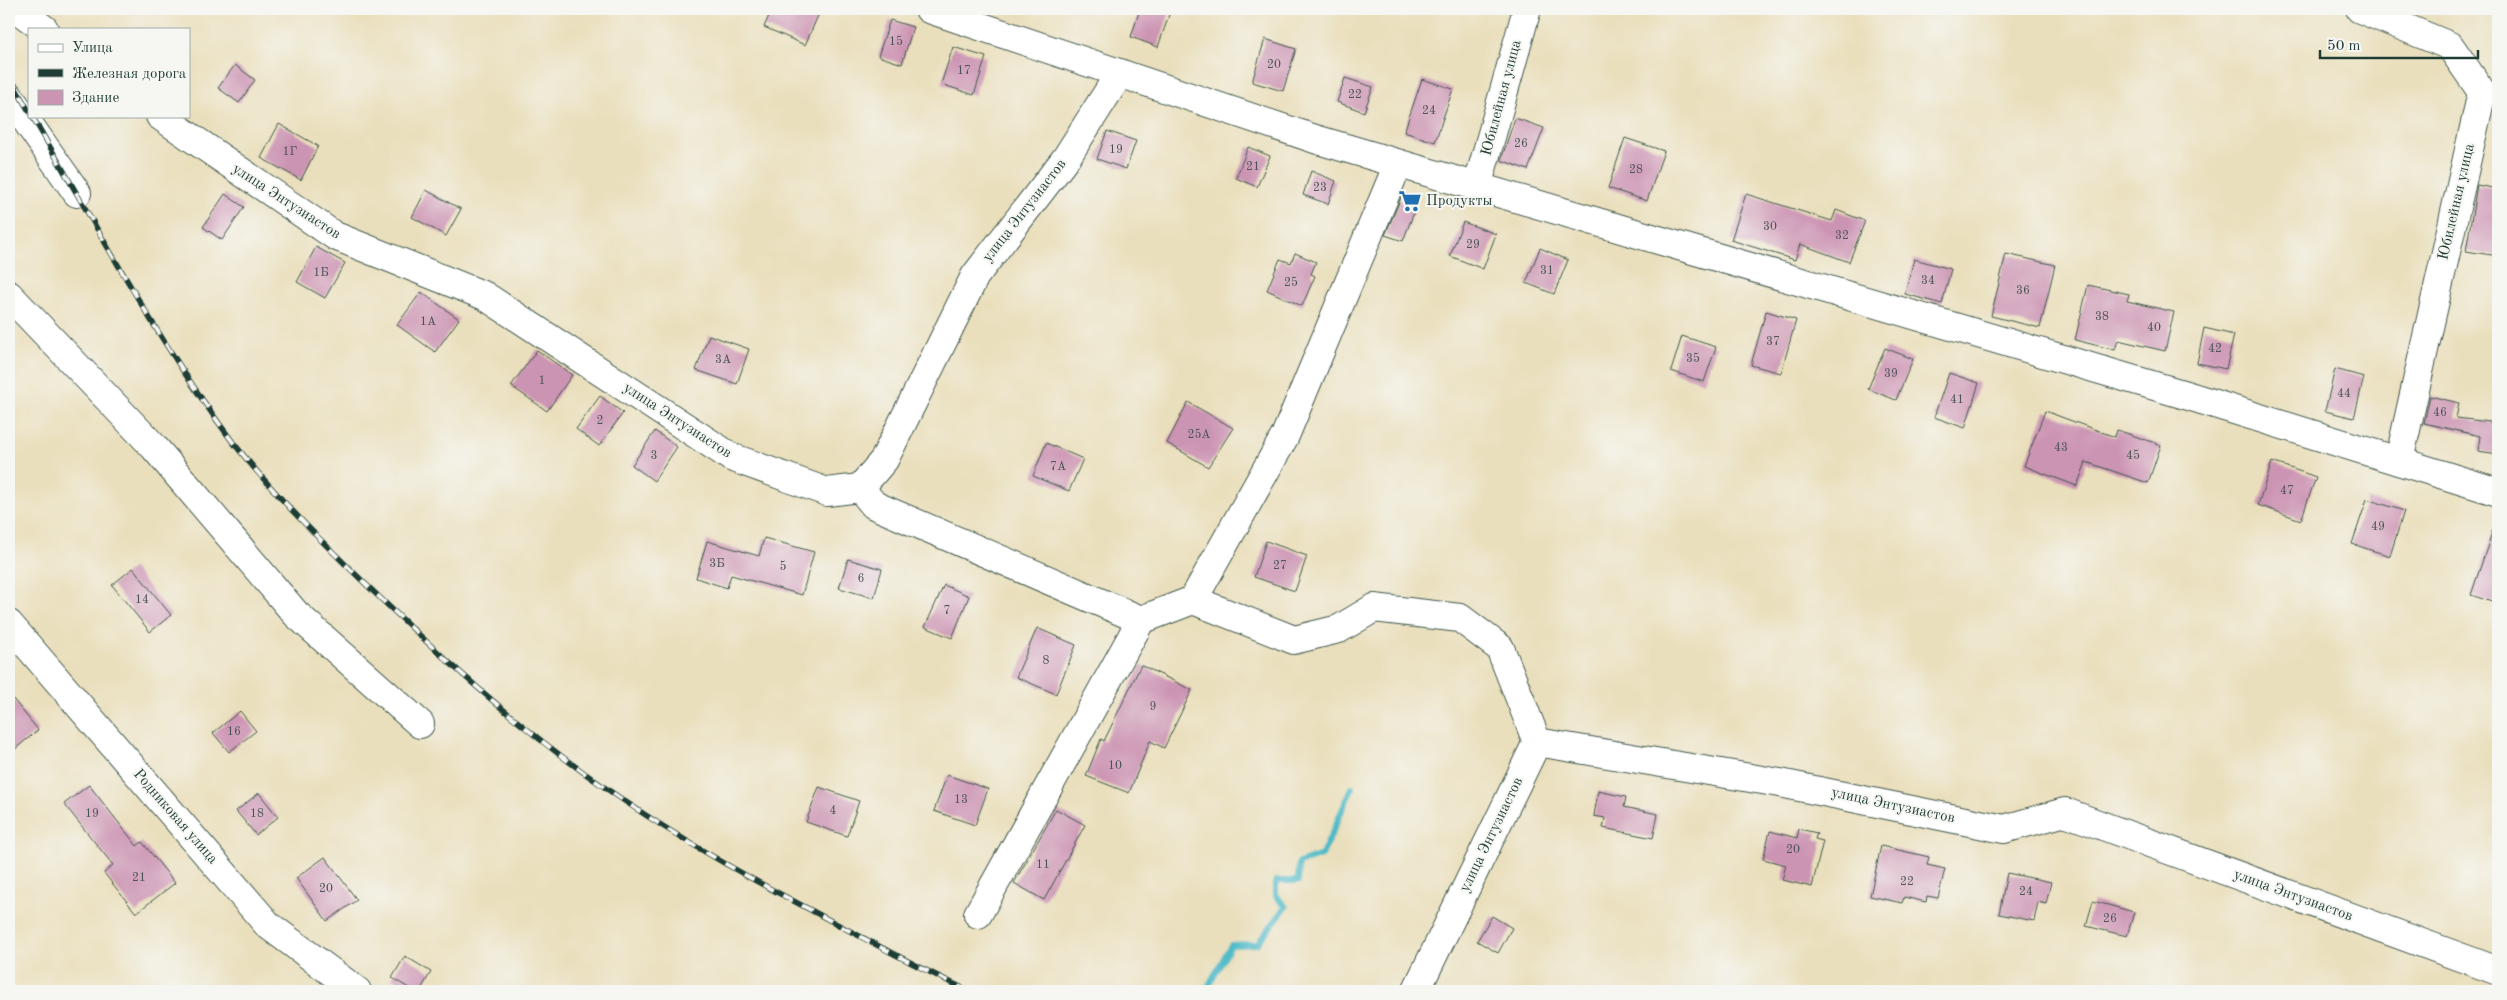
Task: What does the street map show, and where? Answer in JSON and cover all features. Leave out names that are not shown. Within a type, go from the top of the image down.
[{"type":"street","points":[[17,9],[43,28]]},
{"type":"street","points":[[929,9],[1315,139],[2179,393],[2498,492]]},
{"type":"street","name":"Юбилейная улица","points":[[1477,187],[1527,9]]},
{"type":"street","name":"Юбилейная улица","points":[[2360,9],[2450,46],[2482,92],[2398,461]]},
{"type":"street","name":"улица Энтузиастов","points":[[163,118],[335,236],[486,296],[731,457],[827,492],[860,488],[884,460],[975,276],[1066,158],[1120,73]]},
{"type":"street","points":[[9,96],[77,193]]},
{"type":"street","points":[[978,914],[1141,620],[1193,600],[1285,436],[1398,164]]},
{"type":"street","points":[[9,295],[154,447],[296,614],[420,724]]},
{"type":"street","points":[[860,488],[874,504],[1141,620]]},
{"type":"street","points":[[1193,600],[1294,640],[1339,629],[1374,608],[1460,618],[1500,648],[1537,742]]},
{"type":"street","name":"Родниковая улица","points":[[9,624],[268,925],[357,991]]},
{"type":"street","name":"улица Энтузиастов","points":[[1416,991],[1537,742],[1780,783],[2004,829],[2065,812],[2498,970]]},
{"type":"building","points":[[772,9],[821,9],[805,45],[764,27]]},
{"type":"building","points":[[1140,9],[1171,9],[1158,47],[1131,37]]},
{"type":"building","points":[[890,20],[913,27],[902,64],[878,56]]},
{"type":"building","points":[[1265,39],[1296,49],[1283,91],[1252,82]]},
{"type":"building","points":[[953,47],[986,57],[974,95],[941,84]]},
{"type":"building","points":[[235,65],[255,80],[239,103],[218,88]]},
{"type":"building","points":[[1345,78],[1373,87],[1364,112],[1337,102]]},
{"type":"building","points":[[1422,79],[1453,89],[1435,142],[1404,132]]},
{"type":"building","points":[[1515,118],[1544,128],[1528,170],[1501,160]]},
{"type":"building","points":[[279,124],[318,146],[301,180],[261,158]]},
{"type":"building","points":[[1107,131],[1136,141],[1126,169],[1097,159]]},
{"type":"building","points":[[1625,138],[1664,151],[1647,201],[1608,188]]},
{"type":"building","points":[[1248,147],[1270,156],[1257,187],[1236,178]]},
{"type":"building","points":[[1311,171],[1336,181],[1328,204],[1303,195]]},
{"type":"building","points":[[2477,185],[2498,189],[2498,256],[2466,251]]},
{"type":"building","points":[[426,190],[461,209],[446,236],[412,217]]},
{"type":"building","points":[[1403,193],[1419,199],[1403,241],[1385,235]]},
{"type":"building","points":[[225,194],[244,207],[222,240],[203,227]]},
{"type":"building","points":[[1746,194],[1832,221],[1836,210],[1865,221],[1849,262],[1800,244],[1795,260],[1731,240]]},
{"type":"building","points":[[1463,222],[1496,234],[1483,269],[1450,256]]},
{"type":"building","points":[[316,247],[345,263],[325,298],[297,282]]},
{"type":"building","points":[[1540,248],[1568,260],[1554,294],[1526,283]]},
{"type":"building","points":[[1295,253],[1316,262],[1311,274],[1315,276],[1302,306],[1267,290],[1280,259],[1291,263]]},
{"type":"building","points":[[2006,254],[2055,265],[2040,328],[1991,316]]},
{"type":"building","points":[[1914,259],[1951,269],[1942,304],[1905,294]]},
{"type":"building","points":[[2088,285],[2129,294],[2127,301],[2174,312],[2165,351],[2118,340],[2115,350],[2075,340]]},
{"type":"building","points":[[421,292],[459,319],[435,352],[397,325]]},
{"type":"building","points":[[1766,311],[1796,320],[1781,373],[1751,365]]},
{"type":"building","points":[[2204,328],[2234,335],[2226,369],[2197,363]]},
{"type":"building","points":[[709,335],[749,349],[737,384],[696,370]]},
{"type":"building","points":[[1682,336],[1716,347],[1704,382],[1671,371]]},
{"type":"building","points":[[1885,348],[1913,359],[1896,400],[1868,389]]},
{"type":"building","points":[[537,350],[572,375],[547,411],[511,386]]},
{"type":"building","points":[[2335,369],[2364,377],[2354,418],[2325,411]]},
{"type":"building","points":[[1949,373],[1979,383],[1965,428],[1934,417]]},
{"type":"building","points":[[600,396],[623,413],[599,446],[576,429]]},
{"type":"building","points":[[2430,396],[2459,403],[2456,418],[2498,423],[2498,454],[2478,451],[2480,436],[2424,423]]},
{"type":"building","points":[[1188,402],[1233,428],[1208,467],[1167,443]]},
{"type":"building","points":[[2045,411],[2115,437],[2117,430],[2161,445],[2148,483],[2086,462],[2077,486],[2024,466]]},
{"type":"building","points":[[655,431],[677,447],[654,481],[632,465]]},
{"type":"building","points":[[1046,443],[1083,459],[1069,491],[1033,476]]},
{"type":"building","points":[[2272,462],[2316,477],[2301,520],[2258,505]]},
{"type":"building","points":[[2367,499],[2404,511],[2390,556],[2352,544]]},
{"type":"building","points":[[2495,524],[2498,525],[2498,604],[2471,595]]},
{"type":"building","points":[[764,538],[814,552],[802,595],[731,575],[727,588],[696,578],[707,541],[759,556]]},
{"type":"building","points":[[1266,541],[1307,556],[1295,591],[1254,577]]},
{"type":"building","points":[[848,559],[882,569],[874,598],[839,588]]},
{"type":"building","points":[[133,568],[171,615],[150,632],[112,585]]},
{"type":"building","points":[[944,585],[969,596],[952,638],[925,627]]},
{"type":"building","points":[[1037,628],[1076,645],[1056,694],[1016,677]]},
{"type":"building","points":[[1141,665],[1192,690],[1164,748],[1150,741],[1129,793],[1086,776],[1101,739],[1104,741]]},
{"type":"building","points":[[9,694],[38,730],[9,754]]},
{"type":"building","points":[[240,711],[256,731],[229,752],[213,733]]},
{"type":"building","points":[[947,775],[988,789],[975,825],[934,811]]},
{"type":"building","points":[[89,785],[137,846],[142,842],[175,883],[136,913],[104,873],[113,865],[64,804]]},
{"type":"building","points":[[819,787],[859,801],[847,836],[806,822]]},
{"type":"building","points":[[1598,791],[1626,797],[1624,807],[1658,814],[1653,838],[1603,828],[1605,818],[1594,816]]},
{"type":"building","points":[[259,793],[278,817],[256,835],[236,811]]},
{"type":"building","points":[[1056,809],[1085,825],[1044,900],[1014,883]]},
{"type":"building","points":[[1799,829],[1817,833],[1815,839],[1823,841],[1812,887],[1782,880],[1786,865],[1763,859],[1770,831],[1797,838]]},
{"type":"building","points":[[1881,846],[1929,857],[1927,865],[1945,869],[1938,898],[1927,896],[1926,902],[1904,897],[1902,903],[1870,896]]},
{"type":"building","points":[[325,857],[357,900],[327,921],[296,878]]},
{"type":"building","points":[[2007,873],[2051,882],[2046,904],[2038,902],[2034,921],[1999,914]]},
{"type":"building","points":[[2093,901],[2134,912],[2127,936],[2086,926]]},
{"type":"building","points":[[1492,916],[1512,928],[1498,953],[1477,941]]},
{"type":"building","points":[[405,956],[431,972],[420,991],[414,991],[392,978]]},
{"type":"waterway","points":[[1209,991],[1209,985],[1231,945],[1257,944],[1286,907],[1276,896],[1276,881],[1298,881],[1299,863],[1322,855],[1352,788]]},
{"type":"railway","points":[[9,77],[28,109]]},
{"type":"railway","points":[[33,118],[152,322],[232,441],[301,520],[403,620],[517,721],[576,767],[631,805],[754,880],[886,950],[969,991]]},
{"type":"place","name":"Продукты","points":[[1410,201]]}]
